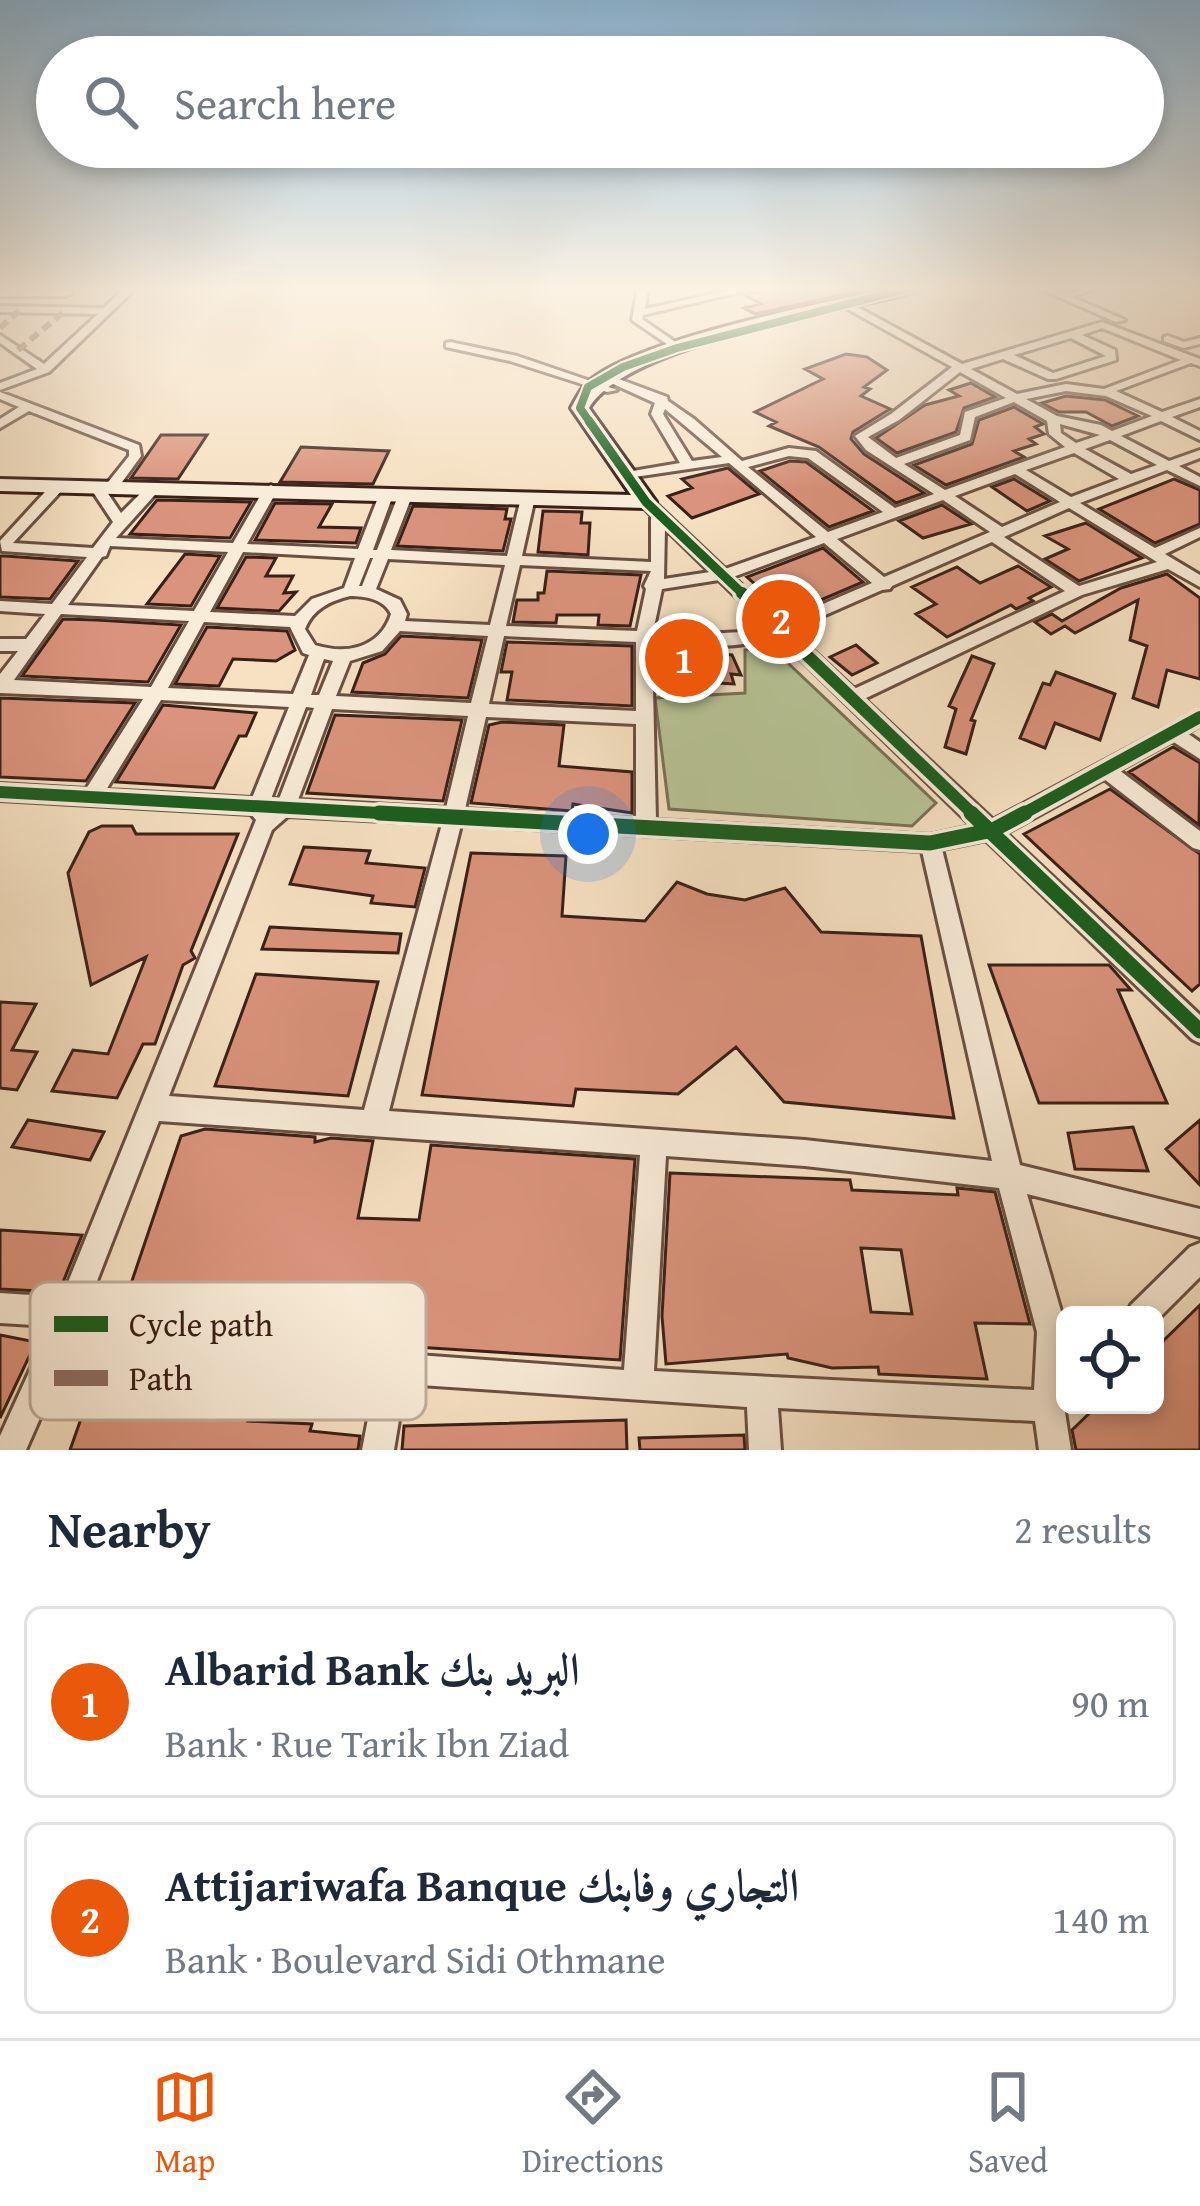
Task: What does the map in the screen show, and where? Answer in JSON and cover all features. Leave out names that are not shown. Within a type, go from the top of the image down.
[{"type":"street","points":[[23,355],[45,370]]},
{"type":"street","points":[[0,391],[45,370],[61,355]]},
{"type":"street","points":[[498,355],[660,398],[885,586]]},
{"type":"street","points":[[661,355],[598,381],[580,399],[580,408],[626,476],[692,546],[1200,1030]]},
{"type":"street","points":[[940,355],[1053,419],[1085,424],[1200,482]]},
{"type":"street","points":[[1077,592],[861,436],[963,367],[1004,355],[1052,376],[1111,355]]},
{"type":"street","points":[[1109,390],[1197,361]]},
{"type":"street","points":[[894,463],[966,437],[969,415],[1066,384],[1109,390],[1200,436]]},
{"type":"street","points":[[0,391],[135,448],[135,456],[104,486]]},
{"type":"street","points":[[660,398],[657,414],[688,465]]},
{"type":"street","points":[[652,586],[723,575],[1200,403]]},
{"type":"street","points":[[0,424],[28,406]]},
{"type":"street","points":[[1053,419],[1055,434],[1130,479]]},
{"type":"street","points":[[626,476],[789,452],[811,454],[893,513]]},
{"type":"street","points":[[299,622],[302,644],[318,653],[343,656],[377,646],[397,626],[737,640],[780,630],[1072,502],[1200,454]]},
{"type":"street","points":[[1017,470],[1200,581]]},
{"type":"street","points":[[7,481],[652,507]]},
{"type":"street","points":[[60,484],[2,547],[237,548],[513,561],[658,558],[692,546]]},
{"type":"street","points":[[104,486],[120,522]]},
{"type":"street","points":[[0,686],[120,522],[155,488]]},
{"type":"street","points":[[91,797],[157,692],[271,489]]},
{"type":"street","points":[[359,591],[382,555],[395,496]]},
{"type":"street","points":[[359,591],[364,555],[395,496]]},
{"type":"street","points":[[373,1123],[454,815],[527,502]]},
{"type":"street","points":[[646,824],[644,635],[658,558],[652,507]]},
{"type":"street","points":[[854,696],[1077,592],[1162,558],[1200,532]]},
{"type":"street","points":[[0,606],[299,622],[324,598],[359,591],[394,604],[397,626]]},
{"type":"street","points":[[0,645],[32,645]]},
{"type":"street","points":[[80,1282],[152,1108],[318,653]]},
{"type":"street","points":[[286,806],[343,656]]},
{"type":"street","points":[[0,686],[646,718]]},
{"type":"street","points":[[0,791],[261,815],[286,806],[930,843],[993,830],[1200,717]]},
{"type":"street","points":[[1173,732],[1200,752]]},
{"type":"street","points":[[1106,770],[1200,842]]},
{"type":"street","points":[[930,843],[1009,1176],[1052,1332],[1056,1385]]},
{"type":"street","points":[[152,1108],[654,1141],[1009,1176],[1200,1222]]},
{"type":"street","points":[[638,1386],[654,1141]]},
{"type":"street","points":[[1151,1306],[1200,1257]]},
{"type":"street","points":[[0,1308],[30,1310]]},
{"type":"street","points":[[426,1370],[761,1394],[1056,1398]]},
{"type":"street","points":[[761,1394],[765,1450]]},
{"type":"street","points":[[10,1450],[30,1405]]},
{"type":"street","points":[[1055,1450],[1056,1414]]},
{"type":"street","points":[[378,1450],[383,1420]]},
{"type":"green space","points":[[772,648],[936,803],[912,826],[669,809],[655,698],[745,693],[745,650]]},
{"type":"building","points":[[851,355],[867,357],[887,370],[864,387],[870,389],[861,396],[890,409],[853,432],[851,439],[864,454],[924,493],[896,503],[819,447],[769,426],[776,422],[755,412],[823,379],[805,369]]},
{"type":"building","points":[[971,383],[995,397],[964,408],[956,432],[897,453],[876,438],[925,405],[959,396],[949,390]]},
{"type":"building","points":[[1066,396],[1105,400],[1138,416],[1112,426],[1086,412],[1059,412],[1042,403]]},
{"type":"building","points":[[1014,407],[1043,424],[1035,427],[1044,434],[1029,439],[1036,444],[1014,451],[1024,457],[946,485],[914,465],[972,444],[979,420]]},
{"type":"building","points":[[161,435],[207,435],[178,479],[131,478]]},
{"type":"building","points":[[301,447],[389,451],[373,484],[280,482]]},
{"type":"building","points":[[790,461],[806,462],[873,511],[829,527],[760,471]]},
{"type":"building","points":[[728,468],[759,494],[692,518],[668,496],[692,488],[682,479]]},
{"type":"building","points":[[1014,479],[1050,501],[1027,511],[992,487]]},
{"type":"building","points":[[1174,479],[1200,490],[1200,524],[1155,543],[1099,509]]},
{"type":"building","points":[[157,500],[251,502],[230,538],[130,534]]},
{"type":"building","points":[[275,503],[332,504],[319,527],[361,528],[356,543],[255,540]]},
{"type":"building","points":[[942,505],[971,524],[923,538],[899,521]]},
{"type":"building","points":[[413,506],[507,509],[505,519],[511,519],[503,551],[397,546]]},
{"type":"building","points":[[543,511],[582,512],[581,523],[590,523],[588,555],[538,552]]},
{"type":"building","points":[[1086,523],[1142,558],[1079,581],[1045,559],[1068,549],[1045,536]]},
{"type":"building","points":[[823,548],[863,582],[788,614],[747,577]]},
{"type":"building","points":[[185,554],[220,556],[191,606],[147,604]]},
{"type":"building","points":[[0,556],[78,561],[50,599],[0,597]]},
{"type":"building","points":[[246,557],[276,558],[266,576],[293,576],[284,593],[296,592],[279,611],[217,608]]},
{"type":"building","points":[[1018,566],[1051,587],[1029,598],[1033,601],[1016,609],[1011,605],[947,637],[916,614],[936,604],[912,587],[957,567],[980,583]]},
{"type":"building","points":[[547,571],[641,575],[630,626],[598,625],[599,615],[557,615],[556,623],[513,622],[517,600],[538,600],[538,593],[544,593]]},
{"type":"building","points":[[1167,574],[1200,598],[1200,679],[1167,670],[1158,707],[1133,698],[1147,646],[1130,640],[1138,600],[1075,633],[1065,626],[1051,634],[1035,622],[1052,614],[1062,621],[1121,588]]},
{"type":"building","points":[[63,619],[181,625],[148,682],[22,676]]},
{"type":"building","points":[[207,627],[287,631],[295,650],[276,661],[233,659],[219,686],[175,684]]},
{"type":"building","points":[[401,636],[482,640],[468,698],[352,692],[363,663],[385,654]]},
{"type":"building","points":[[507,642],[632,646],[632,706],[507,700],[512,672],[501,672]]},
{"type":"building","points":[[856,645],[877,663],[852,675],[830,657]]},
{"type":"building","points":[[672,651],[732,655],[741,675],[731,674],[734,684],[696,682],[697,694],[668,696]]},
{"type":"building","points":[[972,656],[994,664],[971,720],[975,721],[966,754],[945,747],[956,709],[949,706]]},
{"type":"building","points":[[1056,672],[1115,694],[1100,740],[1055,723],[1045,748],[1020,738],[1043,683],[1050,685]]},
{"type":"building","points":[[0,698],[135,703],[86,781],[0,777]]},
{"type":"building","points":[[163,705],[256,713],[214,788],[116,782]]},
{"type":"building","points":[[335,715],[462,720],[443,801],[307,793]]},
{"type":"building","points":[[489,725],[564,725],[559,766],[632,772],[632,813],[573,804],[572,811],[471,803]]},
{"type":"building","points":[[1173,747],[1200,763],[1199,825],[1129,772]]},
{"type":"building","points":[[1110,789],[1200,854],[1200,984],[1192,991],[1024,834]]},
{"type":"building","points":[[102,826],[132,826],[136,834],[238,834],[191,951],[195,958],[183,965],[155,1044],[143,1044],[117,1098],[52,1091],[73,1050],[108,1054],[146,957],[91,985],[68,873],[89,832]]},
{"type":"building","points":[[304,847],[370,851],[366,863],[425,868],[415,907],[371,903],[373,896],[290,884]]},
{"type":"building","points":[[471,853],[566,856],[562,916],[645,921],[677,882],[707,894],[745,900],[785,888],[821,932],[921,936],[954,1118],[784,1102],[736,1047],[678,1094],[576,1089],[573,1106],[422,1095]]},
{"type":"building","points":[[270,927],[401,934],[398,953],[262,949]]},
{"type":"building","points":[[989,965],[1109,965],[1131,990],[1118,990],[1167,1103],[1039,1103]]},
{"type":"building","points":[[256,974],[378,982],[348,1096],[215,1086]]},
{"type":"building","points":[[0,1002],[36,1004],[12,1050],[37,1052],[17,1090],[0,1088]]},
{"type":"building","points":[[28,1120],[104,1132],[90,1160],[12,1147]]},
{"type":"building","points":[[1200,1120],[1200,1185],[1166,1149]]},
{"type":"building","points":[[1133,1127],[1148,1171],[1075,1169],[1068,1133]]},
{"type":"building","points":[[205,1129],[315,1137],[315,1142],[331,1138],[373,1141],[358,1218],[419,1220],[431,1145],[635,1159],[620,1360],[426,1348],[426,1282],[132,1282],[181,1136]]},
{"type":"building","points":[[670,1173],[850,1180],[852,1190],[995,1192],[1030,1324],[975,1323],[987,1379],[879,1374],[878,1367],[832,1368],[787,1354],[666,1364],[662,1316]],"holes":[[[861,1248],[901,1250],[912,1314],[871,1312]]]},
{"type":"building","points":[[0,1230],[82,1235],[63,1282],[30,1282],[30,1291],[0,1289]]},
{"type":"building","points":[[1200,1305],[1200,1450],[1076,1450],[1072,1430],[1089,1414],[1164,1414],[1164,1340]]},
{"type":"building","points":[[0,1335],[30,1341],[30,1355],[0,1418]]},
{"type":"building","points":[[81,1420],[248,1420],[312,1424],[310,1431],[360,1436],[358,1450],[70,1450]]},
{"type":"building","points":[[626,1420],[627,1450],[402,1450],[404,1426]]},
{"type":"building","points":[[744,1435],[745,1450],[640,1450],[639,1438]]},
{"type":"cycle path","points":[[658,355],[588,387],[580,408],[646,502],[1200,1031]]},
{"type":"cycle path","points":[[0,792],[930,843],[993,830],[1200,717]]},
{"type":"place","name":"Attijariwafa Banque التجاري وفابنك","points":[[781,619]]},
{"type":"place","name":"Albarid Bank البريد بنك","points":[[684,658]]}]
